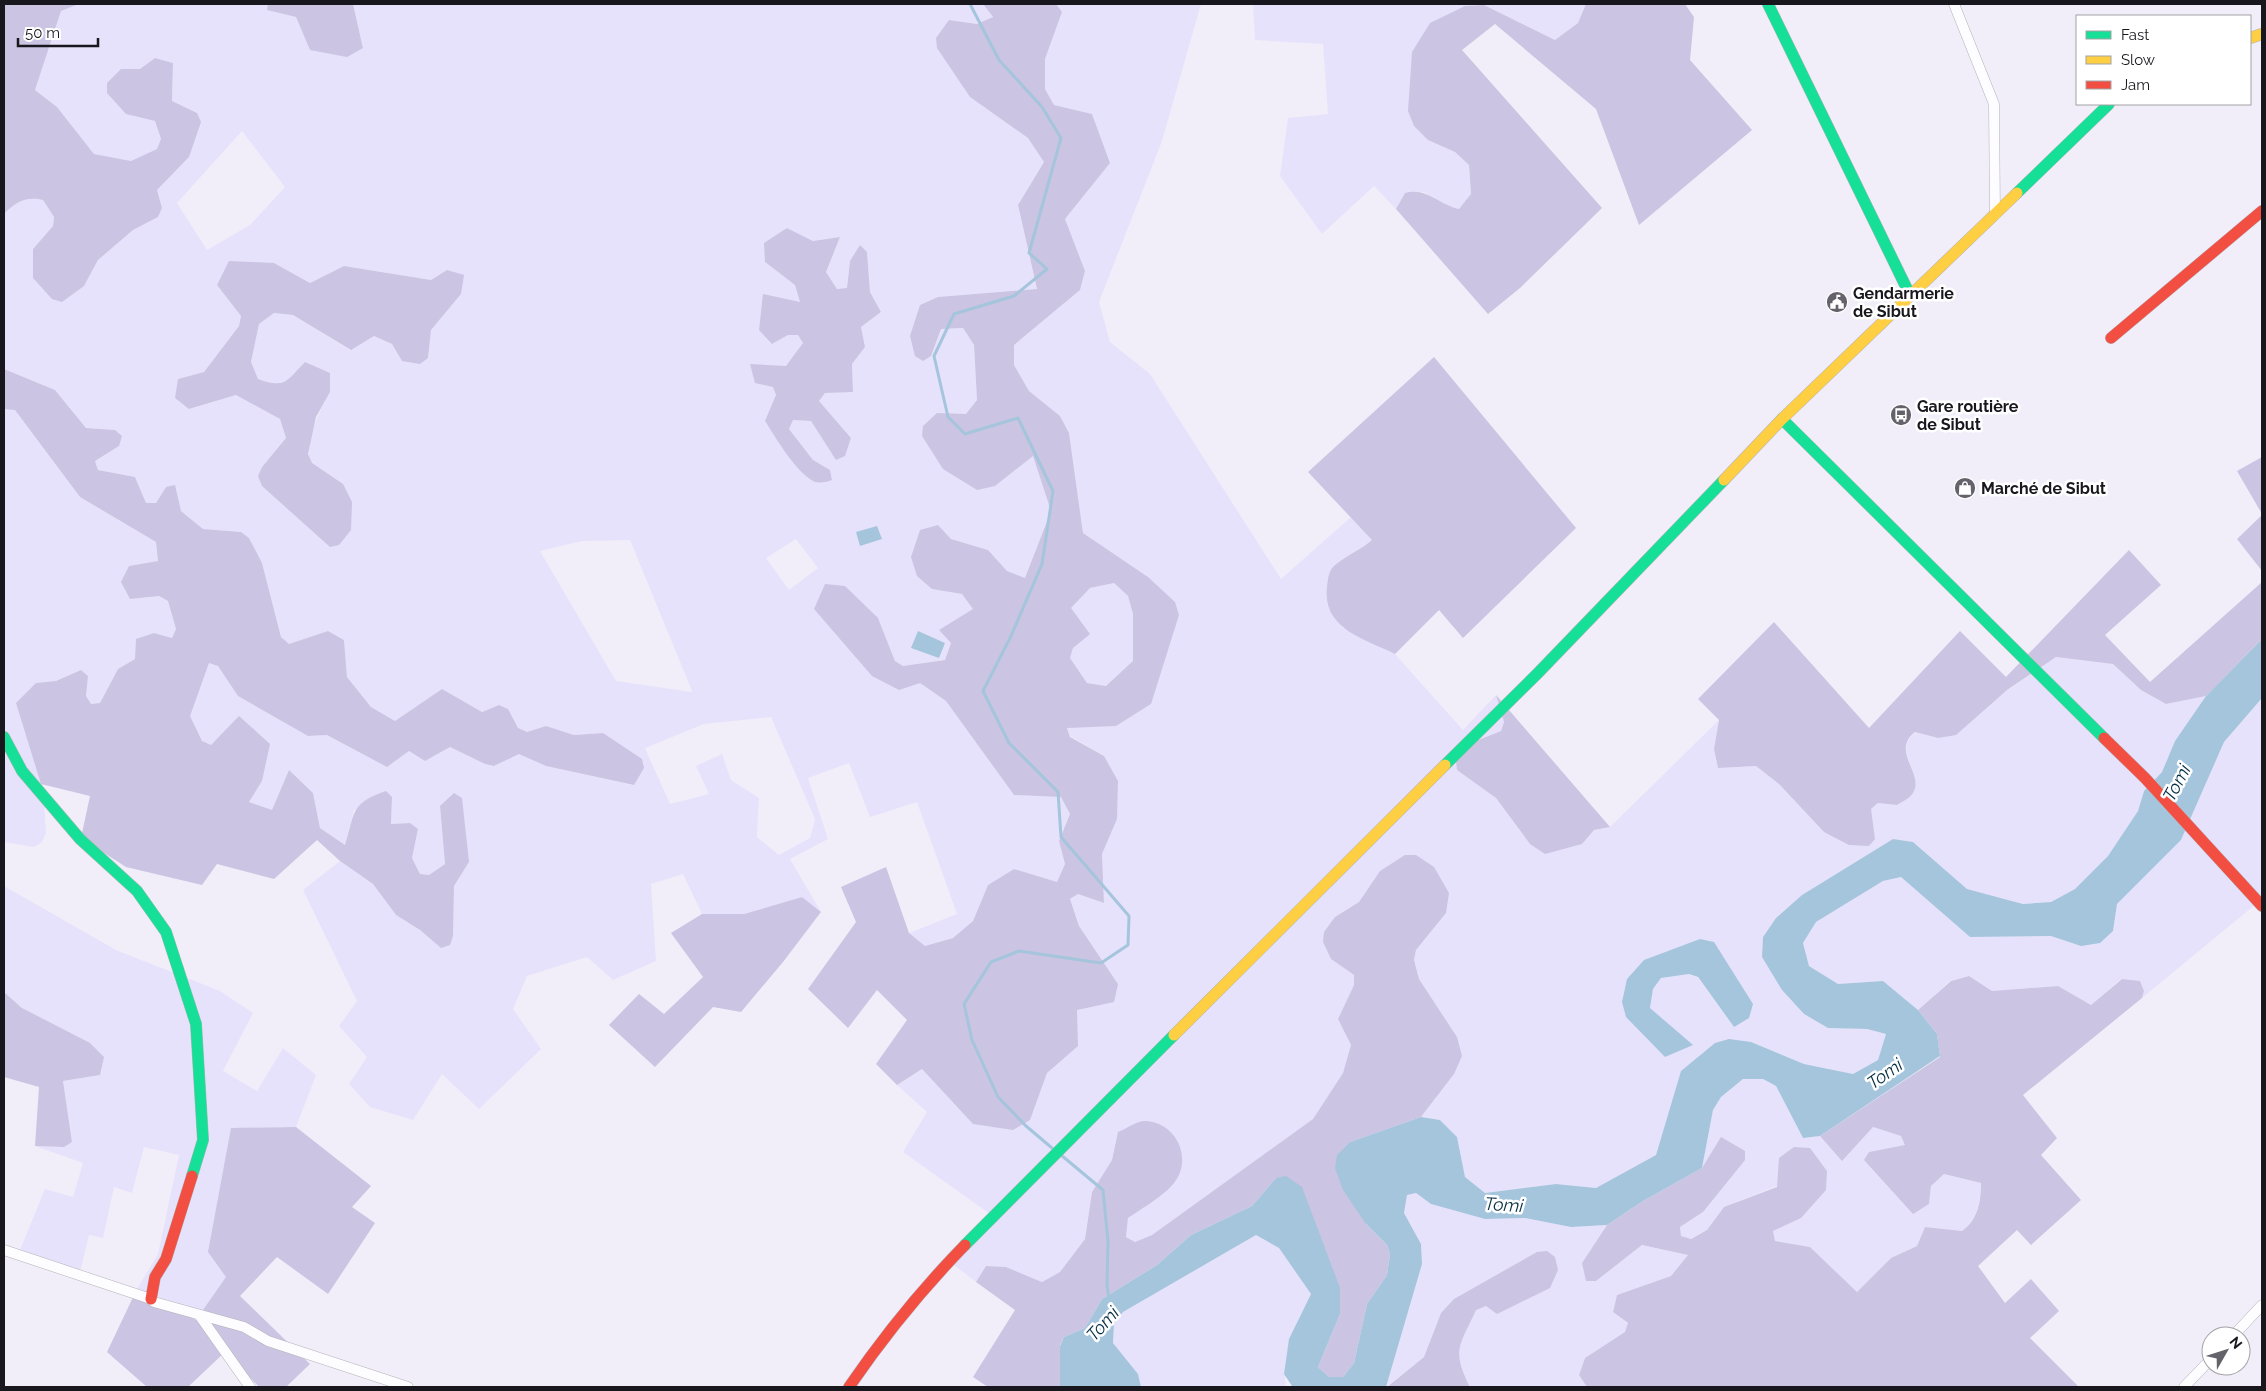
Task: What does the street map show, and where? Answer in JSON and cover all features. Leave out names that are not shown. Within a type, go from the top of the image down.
[{"type":"main road","points":[[1768,4],[1910,295]]},
{"type":"main road","points":[[849,1387],[878,1345],[930,1280],[1075,1132],[1538,673],[1782,419],[1995,216],[2108,105]]},
{"type":"main road","points":[[2111,338],[2262,211]]},
{"type":"main road","points":[[1782,419],[2146,778],[2262,906]]},
{"type":"main road","points":[[4,737],[22,771],[80,839],[137,891],[166,932],[196,1024],[203,1140],[166,1259],[155,1273],[152,1282],[151,1299]]},
{"type":"street","points":[[1954,4],[1994,104],[1995,216]]},
{"type":"street","points":[[4,1250],[151,1299],[154,1302],[244,1327],[268,1340],[408,1387]]},
{"type":"street","points":[[2242,1326],[2262,1305]]},
{"type":"street","points":[[200,1316],[250,1387]]},
{"type":"street","points":[[2184,1387],[2201,1369]]},
{"type":"shaded area","points":[[4,4],[79,4],[61,11],[35,90],[57,107],[94,154],[131,161],[157,149],[161,139],[155,121],[126,114],[107,93],[107,83],[121,69],[140,69],[155,58],[173,63],[172,101],[197,113],[201,122],[189,157],[157,190],[162,208],[158,217],[133,230],[98,260],[84,286],[62,302],[52,299],[33,278],[33,249],[53,226],[54,217],[43,200],[31,199],[22,201],[4,214]]},
{"type":"shaded area","points":[[79,4],[268,4],[268,10],[296,17],[310,50],[363,48],[353,4],[983,4],[993,17],[977,24],[949,20],[970,97],[1028,138],[1044,162],[1018,205],[1037,290],[938,297],[920,305],[931,356],[941,329],[963,328],[974,345],[977,400],[966,415],[937,413],[995,486],[1033,456],[1051,511],[1025,578],[1007,571],[988,550],[951,539],[938,525],[932,589],[962,594],[974,609],[940,630],[951,643],[945,660],[903,666],[895,661],[878,618],[814,609],[946,701],[1014,795],[1061,796],[1070,814],[1059,841],[1065,864],[1057,882],[1014,869],[988,885],[973,921],[953,938],[925,946],[909,933],[957,914],[917,802],[870,817],[849,763],[808,778],[828,839],[790,859],[821,912],[802,897],[744,914],[702,914],[683,874],[651,884],[656,961],[613,980],[587,957],[527,976],[513,1009],[541,1049],[479,1109],[442,1074],[413,1120],[370,1107],[349,1084],[367,1057],[339,1026],[357,1001],[303,890],[340,861],[373,884],[396,915],[420,930],[441,948],[453,935],[454,886],[469,862],[440,806],[445,864],[429,875],[420,874],[412,858],[418,829],[410,823],[391,824],[392,797],[354,810],[345,845],[320,828],[313,793],[289,770],[272,811],[249,802],[262,781],[211,745],[202,741],[189,716],[209,663],[218,666],[238,696],[308,736],[327,735],[387,767],[409,751],[425,761],[450,747],[485,764],[495,766],[519,753],[546,766],[633,785],[603,733],[574,735],[546,726],[527,732],[518,729],[508,709],[499,705],[482,712],[442,689],[395,721],[371,707],[347,677],[344,640],[328,631],[289,644],[281,637],[262,563],[241,532],[203,529],[181,511],[166,487],[156,503],[146,503],[135,477],[98,470],[95,461],[119,446],[115,430],[86,428],[55,390],[4,369],[4,214],[22,201],[31,199],[43,200],[54,217],[53,226],[33,249],[84,286],[98,260],[133,230],[158,217],[162,208],[157,190],[189,157],[197,113],[172,101],[173,63],[155,58],[140,69],[126,114],[155,121],[161,140],[157,149],[131,161],[94,154],[57,107],[35,90],[61,11]],"holes":[[[242,131],[285,187],[250,225],[207,250],[177,203]],[[787,228],[813,241],[840,237],[826,272],[837,289],[847,288],[850,261],[867,252],[870,292],[881,312],[861,327],[865,347],[852,364],[853,391],[825,393],[819,401],[851,438],[845,455],[836,459],[811,421],[793,420],[789,429],[813,460],[830,470],[832,480],[766,421],[776,395],[773,387],[803,343],[798,335],[788,335],[772,344],[800,302],[795,285],[765,262]],[[274,263],[310,283],[344,266],[431,280],[447,270],[461,294],[431,330],[428,358],[402,361],[392,344],[374,336],[350,350],[293,315],[274,313],[259,324],[251,362],[258,379],[280,383],[289,378],[305,362],[330,392],[314,426],[309,446],[309,455],[313,465],[343,484],[258,476],[262,467],[286,438],[280,419],[236,395],[190,409],[178,379],[204,372],[239,326],[241,316],[217,285]],[[796,539],[818,568],[789,590],[766,558]],[[630,540],[692,692],[616,681],[540,551],[582,541]],[[771,717],[815,819],[810,838],[779,855],[757,837],[759,798],[731,780],[722,754],[696,766],[709,794],[670,804],[645,748],[704,724]]]},
{"type":"shaded area","points":[[268,4],[353,4],[363,48],[347,57],[310,50],[296,17],[267,10]]},
{"type":"shaded area","points":[[983,4],[1056,4],[1062,12],[1045,59],[1045,89],[1054,105],[1092,114],[1110,163],[1065,219],[1085,271],[1080,290],[1014,345],[1014,365],[1029,391],[1060,416],[1069,433],[1083,533],[1148,577],[1175,602],[1179,615],[1151,704],[1116,726],[1067,728],[1070,737],[1104,756],[1118,781],[1117,819],[1102,854],[1104,903],[1078,894],[1070,899],[1079,926],[1118,984],[1114,1002],[1077,1010],[1078,1046],[1047,1073],[1030,1120],[1013,1130],[973,1124],[922,1069],[897,1085],[876,1064],[907,1020],[877,990],[848,1028],[808,989],[856,922],[841,887],[886,867],[909,933],[925,946],[953,938],[973,921],[988,885],[1014,869],[1057,882],[1065,864],[1059,841],[1070,814],[1061,797],[1014,795],[946,701],[920,683],[899,690],[872,676],[814,609],[825,584],[845,586],[878,618],[895,661],[903,666],[945,660],[951,643],[939,630],[973,609],[962,594],[932,589],[917,576],[911,557],[920,530],[938,525],[951,539],[988,550],[1007,571],[1025,578],[1051,511],[1033,456],[995,486],[977,490],[943,469],[922,436],[923,426],[937,413],[966,414],[977,400],[974,345],[963,328],[941,329],[931,356],[923,361],[915,356],[910,336],[920,305],[938,297],[1037,289],[1018,205],[1044,162],[1028,138],[970,97],[937,48],[936,38],[949,20],[977,24],[993,17]],"holes":[[[1114,583],[1128,596],[1133,614],[1133,661],[1106,686],[1087,683],[1070,658],[1073,648],[1090,634],[1071,608],[1090,588]]]},
{"type":"shaded area","points":[[1056,4],[1201,4],[1162,141],[1099,302],[1110,342],[1150,374],[1281,579],[1351,517],[1373,540],[1359,551],[1342,627],[1395,654],[1463,730],[1496,695],[1504,722],[1501,731],[1466,745],[1457,770],[1496,798],[1530,844],[1582,844],[1594,830],[1610,827],[1719,720],[1714,749],[1718,768],[1756,766],[1779,784],[1824,832],[1875,839],[1870,810],[1878,803],[1897,805],[1913,793],[1916,785],[1907,754],[1906,747],[1909,739],[1916,732],[1937,738],[2056,657],[2113,664],[2141,690],[2166,704],[2206,696],[2175,741],[2162,772],[2144,791],[2138,811],[2108,856],[2075,889],[2051,902],[2023,904],[1967,889],[1913,842],[1893,839],[1802,895],[1776,918],[1763,937],[1782,990],[1804,1014],[1828,1028],[1867,1029],[1886,1034],[1878,1060],[1853,1074],[1804,1064],[1751,1042],[1681,1072],[1656,1155],[1596,1188],[1556,1184],[1485,1193],[1465,1177],[1457,1137],[1440,1120],[1421,1117],[1454,1074],[1457,1037],[1419,979],[1414,960],[1416,950],[1446,913],[1380,871],[1359,902],[1335,917],[1331,959],[1354,975],[1354,985],[1338,1019],[1351,1045],[1343,1073],[1313,1119],[1152,1235],[1135,1242],[1126,1237],[1128,1218],[1173,1184],[1118,1133],[1112,1160],[1092,1192],[1085,1239],[1060,1272],[1042,1282],[1006,1267],[986,1266],[976,1282],[946,1259],[990,1214],[903,1152],[927,1112],[897,1085],[922,1069],[973,1124],[1030,1119],[1047,1073],[1077,1046],[1077,1010],[1118,984],[1079,926],[1070,899],[1078,894],[1104,903],[1102,854],[1117,819],[1104,756],[1070,736],[1067,727],[1116,726],[1151,704],[1148,577],[1083,533],[1069,433],[1060,416],[1029,391],[1014,365],[1014,345],[1080,290],[1085,271],[1065,219],[1110,163],[1092,114],[1054,105],[1045,89],[1045,59],[1062,12]],"holes":[[[1714,942],[1734,1027],[1698,978],[1689,974],[1661,978],[1653,989],[1650,1008],[1644,961]]]},
{"type":"shaded area","points":[[1253,4],[1586,4],[1587,6],[1578,23],[1555,40],[1484,5],[1465,6],[1428,140],[1455,152],[1469,165],[1471,194],[1460,209],[1450,207],[1424,192],[1405,193],[1396,209],[1374,186],[1322,234],[1280,176],[1288,118],[1328,114],[1323,44],[1255,40]]},
{"type":"shaded area","points":[[1586,4],[1685,4],[1694,17],[1690,60],[1752,130],[1639,225],[1596,109],[1495,24],[1462,50],[1602,208],[1520,288],[1488,314],[1396,209],[1405,193],[1420,192],[1459,209],[1471,194],[1469,165],[1455,152],[1428,140],[1414,126],[1408,111],[1412,52],[1430,23],[1465,6],[1484,5],[1555,40],[1578,23]]},
{"type":"shaded area","points":[[787,228],[813,241],[840,237],[826,272],[837,289],[847,288],[850,261],[860,245],[867,252],[870,292],[881,312],[861,327],[865,347],[852,364],[853,392],[825,393],[819,401],[851,438],[845,456],[836,460],[811,421],[793,420],[789,429],[813,460],[830,470],[832,480],[822,482],[813,481],[799,470],[786,454],[765,421],[776,395],[773,387],[755,383],[750,364],[786,366],[803,343],[798,335],[788,335],[772,344],[759,330],[763,294],[800,302],[795,285],[765,262],[764,243]]},
{"type":"shaded area","points":[[229,261],[274,263],[310,283],[344,266],[431,280],[447,270],[464,275],[461,294],[431,330],[428,358],[420,364],[402,361],[392,344],[374,336],[351,350],[293,315],[274,313],[259,324],[251,362],[258,379],[280,383],[289,378],[305,362],[330,373],[330,392],[316,417],[308,454],[312,463],[343,484],[352,502],[351,530],[339,545],[330,547],[262,486],[258,476],[262,467],[286,438],[280,419],[236,395],[189,409],[175,398],[178,379],[204,372],[239,326],[241,316],[217,285]]},
{"type":"shaded area","points":[[1434,357],[1576,528],[1463,638],[1439,610],[1395,654],[1348,631],[1338,623],[1331,613],[1327,601],[1327,587],[1331,571],[1338,562],[1372,540],[1308,472]]},
{"type":"shaded area","points":[[4,369],[55,390],[86,428],[115,430],[122,436],[119,446],[95,461],[98,470],[135,477],[146,503],[156,503],[166,487],[175,485],[181,511],[203,529],[241,532],[249,538],[262,563],[281,637],[289,644],[328,631],[344,640],[347,677],[371,707],[395,721],[442,689],[482,712],[499,705],[508,709],[518,728],[527,732],[546,726],[574,735],[603,733],[642,759],[644,768],[634,785],[546,766],[519,754],[494,766],[485,764],[450,747],[425,761],[409,751],[387,767],[327,735],[308,736],[238,696],[218,666],[209,663],[190,716],[202,741],[211,745],[239,716],[270,744],[262,781],[249,802],[272,810],[289,770],[313,793],[320,828],[345,845],[356,810],[366,800],[386,791],[392,797],[391,824],[410,823],[418,829],[412,858],[420,874],[429,875],[445,864],[440,806],[454,793],[462,798],[469,862],[454,886],[453,936],[450,945],[441,948],[420,930],[396,915],[373,884],[340,861],[317,840],[274,879],[217,864],[202,885],[126,867],[81,838],[90,796],[41,784],[16,703],[36,683],[56,681],[81,670],[88,676],[86,696],[91,704],[100,703],[118,669],[135,659],[136,639],[154,633],[172,638],[176,629],[168,601],[159,596],[130,599],[121,582],[129,566],[158,561],[156,542],[80,497],[15,410],[4,409]]},
{"type":"shaded area","points":[[5,408],[15,410],[80,497],[156,542],[158,561],[129,566],[130,599],[159,596],[168,601],[176,629],[172,638],[154,633],[135,659],[118,669],[100,703],[90,704],[86,696],[88,676],[81,670],[56,681],[36,683],[46,833],[42,842],[34,847],[4,842]]},
{"type":"shaded area","points":[[2262,457],[2262,514],[2237,471]]},
{"type":"shaded area","points":[[2262,515],[2262,571],[2237,539]]},
{"type":"shaded area","points":[[2129,550],[2161,585],[2105,635],[2150,682],[2262,582],[2262,639],[2206,696],[2166,704],[2141,690],[2113,664],[2056,657],[2007,690],[1956,735],[1938,738],[1915,732],[1908,739],[1907,755],[1916,786],[1908,798],[1897,805],[1878,803],[1871,809],[1875,839],[1869,846],[1849,845],[1824,832],[1779,784],[1756,766],[1718,768],[1714,749],[1719,720],[1698,699],[1774,622],[1869,728],[1960,631],[2006,677]]},
{"type":"shaded area","points":[[1114,583],[1128,596],[1133,614],[1133,662],[1106,686],[1087,683],[1070,658],[1073,648],[1071,608],[1090,588]]},
{"type":"shaded area","points":[[1496,695],[1610,827],[1594,830],[1582,844],[1545,854],[1530,844],[1496,798],[1457,770],[1456,761],[1466,745],[1501,731],[1504,722]]},
{"type":"shaded area","points":[[2262,698],[2262,899],[2142,998],[2144,991],[2140,981],[2121,979],[2091,1005],[2058,986],[1992,991],[1969,976],[1950,981],[1918,1010],[1883,981],[1838,984],[1809,966],[1803,943],[1816,922],[1883,881],[1901,877],[1970,937],[2051,936],[2081,946],[2113,931],[2117,904],[2181,840],[2224,742]]},
{"type":"shaded area","points":[[1405,855],[1416,855],[1434,867],[1449,893],[1446,913],[1416,950],[1414,960],[1419,979],[1457,1037],[1462,1056],[1454,1074],[1421,1117],[1350,1142],[1366,1224],[1387,1245],[1390,1254],[1387,1275],[1367,1304],[1354,1363],[1343,1377],[1329,1377],[1318,1367],[1340,1314],[1276,1178],[1252,1206],[1191,1235],[1157,1265],[1102,1299],[1085,1328],[1064,1337],[1060,1345],[1060,1387],[988,1387],[973,1377],[1015,1310],[976,1282],[986,1266],[1006,1267],[1042,1282],[1060,1272],[1085,1239],[1092,1192],[1112,1160],[1118,1132],[1143,1121],[1157,1123],[1173,1135],[1182,1153],[1180,1174],[1170,1188],[1128,1218],[1126,1237],[1135,1242],[1152,1235],[1313,1119],[1343,1073],[1351,1045],[1338,1019],[1354,985],[1354,975],[1331,959],[1323,942],[1324,932],[1335,917],[1359,902],[1380,871]]},
{"type":"shaded area","points":[[4,886],[116,950],[220,991],[253,1013],[223,1071],[257,1091],[283,1048],[316,1075],[296,1127],[231,1129],[227,1277],[196,1320],[136,1291],[158,1254],[179,1155],[144,1147],[132,1193],[114,1187],[103,1238],[89,1235],[79,1276],[20,1250],[45,1189],[73,1197],[83,1163],[35,1146],[64,1147],[72,1142],[63,1081],[100,1075],[4,992]]},
{"type":"shaded area","points":[[802,897],[821,912],[783,962],[741,1012],[713,1007],[655,1067],[609,1025],[639,994],[664,1014],[703,977],[671,933],[702,914],[744,914]]},
{"type":"shaded area","points":[[1969,976],[1992,991],[2058,986],[2091,1005],[2122,979],[2140,981],[2144,991],[2142,998],[2023,1095],[2057,1138],[2041,1155],[2081,1200],[2031,1245],[2017,1230],[1978,1266],[2005,1303],[2031,1279],[2059,1311],[2030,1338],[2079,1387],[1587,1387],[1579,1375],[1585,1358],[1625,1332],[1628,1323],[1613,1312],[1617,1295],[1671,1276],[1688,1255],[1642,1245],[1596,1281],[1586,1281],[1582,1263],[1607,1225],[1643,1201],[1702,1168],[1721,1137],[1745,1151],[1745,1160],[1703,1212],[1680,1227],[1681,1236],[1691,1239],[1707,1230],[1724,1207],[1777,1187],[1779,1158],[1794,1147],[1810,1148],[1827,1171],[1826,1190],[1801,1218],[1773,1231],[1775,1241],[1810,1247],[1857,1292],[1891,1258],[1917,1246],[1925,1227],[1962,1231],[1967,1227],[1978,1210],[1981,1183],[1944,1174],[1931,1186],[1929,1204],[1913,1214],[1864,1160],[1869,1152],[1905,1145],[1901,1136],[1873,1127],[1842,1161],[1820,1136],[1940,1057],[1937,1034],[1918,1010],[1951,981]]},
{"type":"shaded area","points":[[4,992],[22,1008],[90,1043],[104,1057],[100,1075],[63,1081],[72,1142],[64,1147],[35,1146],[39,1087],[4,1077]]},
{"type":"shaded area","points":[[1743,1079],[1763,1079],[1776,1086],[1803,1138],[1820,1136],[1842,1160],[1873,1127],[1901,1136],[1906,1145],[1869,1152],[1929,1204],[1931,1186],[1944,1174],[1981,1183],[1979,1203],[1975,1216],[1962,1231],[1925,1227],[1917,1246],[1891,1258],[1857,1292],[1810,1247],[1775,1241],[1773,1231],[1801,1218],[1777,1186],[1724,1207],[1707,1230],[1690,1239],[1681,1236],[1680,1227],[1703,1212],[1722,1137],[1702,1168],[1713,1110],[1721,1097]]},
{"type":"shaded area","points":[[296,1127],[371,1186],[352,1207],[375,1223],[328,1294],[277,1257],[240,1296],[310,1364],[286,1387],[259,1387],[225,1352],[188,1387],[147,1387],[107,1352],[136,1291],[196,1320],[226,1277],[208,1252],[231,1128]]},
{"type":"shaded area","points":[[1416,1193],[1431,1204],[1485,1219],[1525,1218],[1571,1227],[1607,1225],[1582,1263],[1596,1281],[1642,1245],[1688,1255],[1671,1276],[1617,1295],[1613,1312],[1628,1324],[1625,1333],[1585,1358],[1579,1375],[1587,1387],[1470,1387],[1464,1374],[1459,1355],[1460,1348],[1476,1309],[1550,1288],[1441,1313],[1424,1357],[1386,1387],[1422,1264],[1421,1244],[1404,1213],[1407,1195]]},
{"type":"shaded area","points":[[1256,1235],[1279,1248],[1311,1294],[1295,1328],[1288,1350],[1285,1374],[1286,1387],[1141,1387],[1138,1374],[1113,1343],[1114,1324],[1123,1312]]},
{"type":"shaded area","points":[[1547,1251],[1555,1257],[1558,1270],[1550,1288],[1497,1314],[1486,1306],[1476,1310],[1462,1340],[1459,1355],[1470,1387],[1387,1387],[1424,1357],[1441,1313],[1454,1299],[1537,1252]]},
{"type":"water","points":[[877,526],[882,539],[860,546],[856,532]]},
{"type":"water","points":[[918,631],[945,643],[939,658],[911,648]]},
{"type":"water","name":"Tomi","points":[[2262,639],[2262,698],[2224,742],[2181,840],[2117,904],[2113,931],[2100,943],[2081,946],[2051,936],[1970,937],[1901,877],[1883,881],[1816,922],[1803,943],[1809,966],[1838,984],[1883,981],[1918,1010],[1937,1034],[1940,1056],[1820,1136],[1803,1138],[1776,1086],[1763,1079],[1743,1079],[1721,1097],[1713,1110],[1702,1168],[1643,1201],[1607,1225],[1571,1227],[1525,1218],[1485,1219],[1431,1204],[1416,1193],[1407,1195],[1404,1213],[1421,1244],[1422,1264],[1386,1387],[1292,1386],[1284,1374],[1289,1339],[1311,1294],[1279,1248],[1256,1235],[1123,1312],[1114,1324],[1113,1343],[1138,1374],[1141,1387],[1060,1387],[1060,1346],[1064,1337],[1085,1328],[1102,1299],[1157,1265],[1191,1235],[1252,1206],[1276,1178],[1286,1176],[1302,1187],[1340,1288],[1340,1314],[1318,1367],[1329,1377],[1343,1377],[1354,1363],[1367,1304],[1387,1275],[1390,1254],[1387,1245],[1366,1224],[1343,1190],[1335,1168],[1337,1155],[1350,1142],[1421,1117],[1440,1120],[1457,1137],[1465,1177],[1485,1193],[1556,1184],[1596,1188],[1656,1155],[1681,1071],[1715,1043],[1729,1039],[1751,1042],[1804,1064],[1853,1074],[1878,1060],[1886,1034],[1867,1029],[1828,1028],[1804,1014],[1782,990],[1762,957],[1763,937],[1776,918],[1802,895],[1893,839],[1913,842],[1967,889],[2023,904],[2051,902],[2075,889],[2108,856],[2138,811],[2144,791],[2162,772],[2175,741],[2206,696]]},
{"type":"water","points":[[1700,939],[1714,942],[1753,1004],[1749,1018],[1734,1027],[1698,977],[1689,974],[1661,978],[1653,989],[1650,1008],[1693,1045],[1665,1057],[1626,1017],[1622,1002],[1627,979],[1644,960]]},
{"type":"waterway","points":[[970,4],[999,60],[1042,107],[1061,138],[1029,253],[1047,269],[1014,296],[954,314],[934,356],[948,417],[965,434],[1018,418],[1053,491],[1042,564],[1011,636],[983,691],[1009,743],[1058,792],[1061,837],[1129,916],[1128,945],[1101,963],[1019,951],[991,962],[964,1004],[972,1040],[998,1097],[1026,1126],[1052,1148]]},
{"type":"waterway","name":"Tomi","points":[[1061,1155],[1103,1190],[1108,1241],[1107,1285],[1109,1299]]},
{"type":"traffic: fast","points":[[1768,4],[1910,295]]},
{"type":"traffic: fast","points":[[2017,193],[2108,105]]},
{"type":"traffic: fast","points":[[1782,419],[2104,738]]},
{"type":"traffic: fast","points":[[1445,765],[1538,673],[1724,480]]},
{"type":"traffic: fast","points":[[4,737],[22,771],[80,839],[137,891],[166,932],[196,1024],[203,1140],[192,1176]]},
{"type":"traffic: fast","points":[[965,1245],[1174,1035]]},
{"type":"traffic: slow","points":[[2251,38],[2262,34]]},
{"type":"traffic: slow","points":[[1724,480],[1782,419],[2017,193]]},
{"type":"traffic: slow","points":[[1174,1035],[1445,765]]},
{"type":"traffic: jam","points":[[2111,338],[2262,211]]},
{"type":"traffic: jam","points":[[2104,738],[2145,778],[2262,906]]},
{"type":"traffic: jam","points":[[151,1299],[155,1277],[166,1259],[192,1176]]},
{"type":"traffic: jam","points":[[849,1387],[904,1313],[965,1245]]},
{"type":"place","name":"Gendarmerie de Sibut","points":[[1837,302]]},
{"type":"place","name":"Gare routière de Sibut","points":[[1901,415]]},
{"type":"place","name":"Marché de Sibut","points":[[1965,488]]}]
